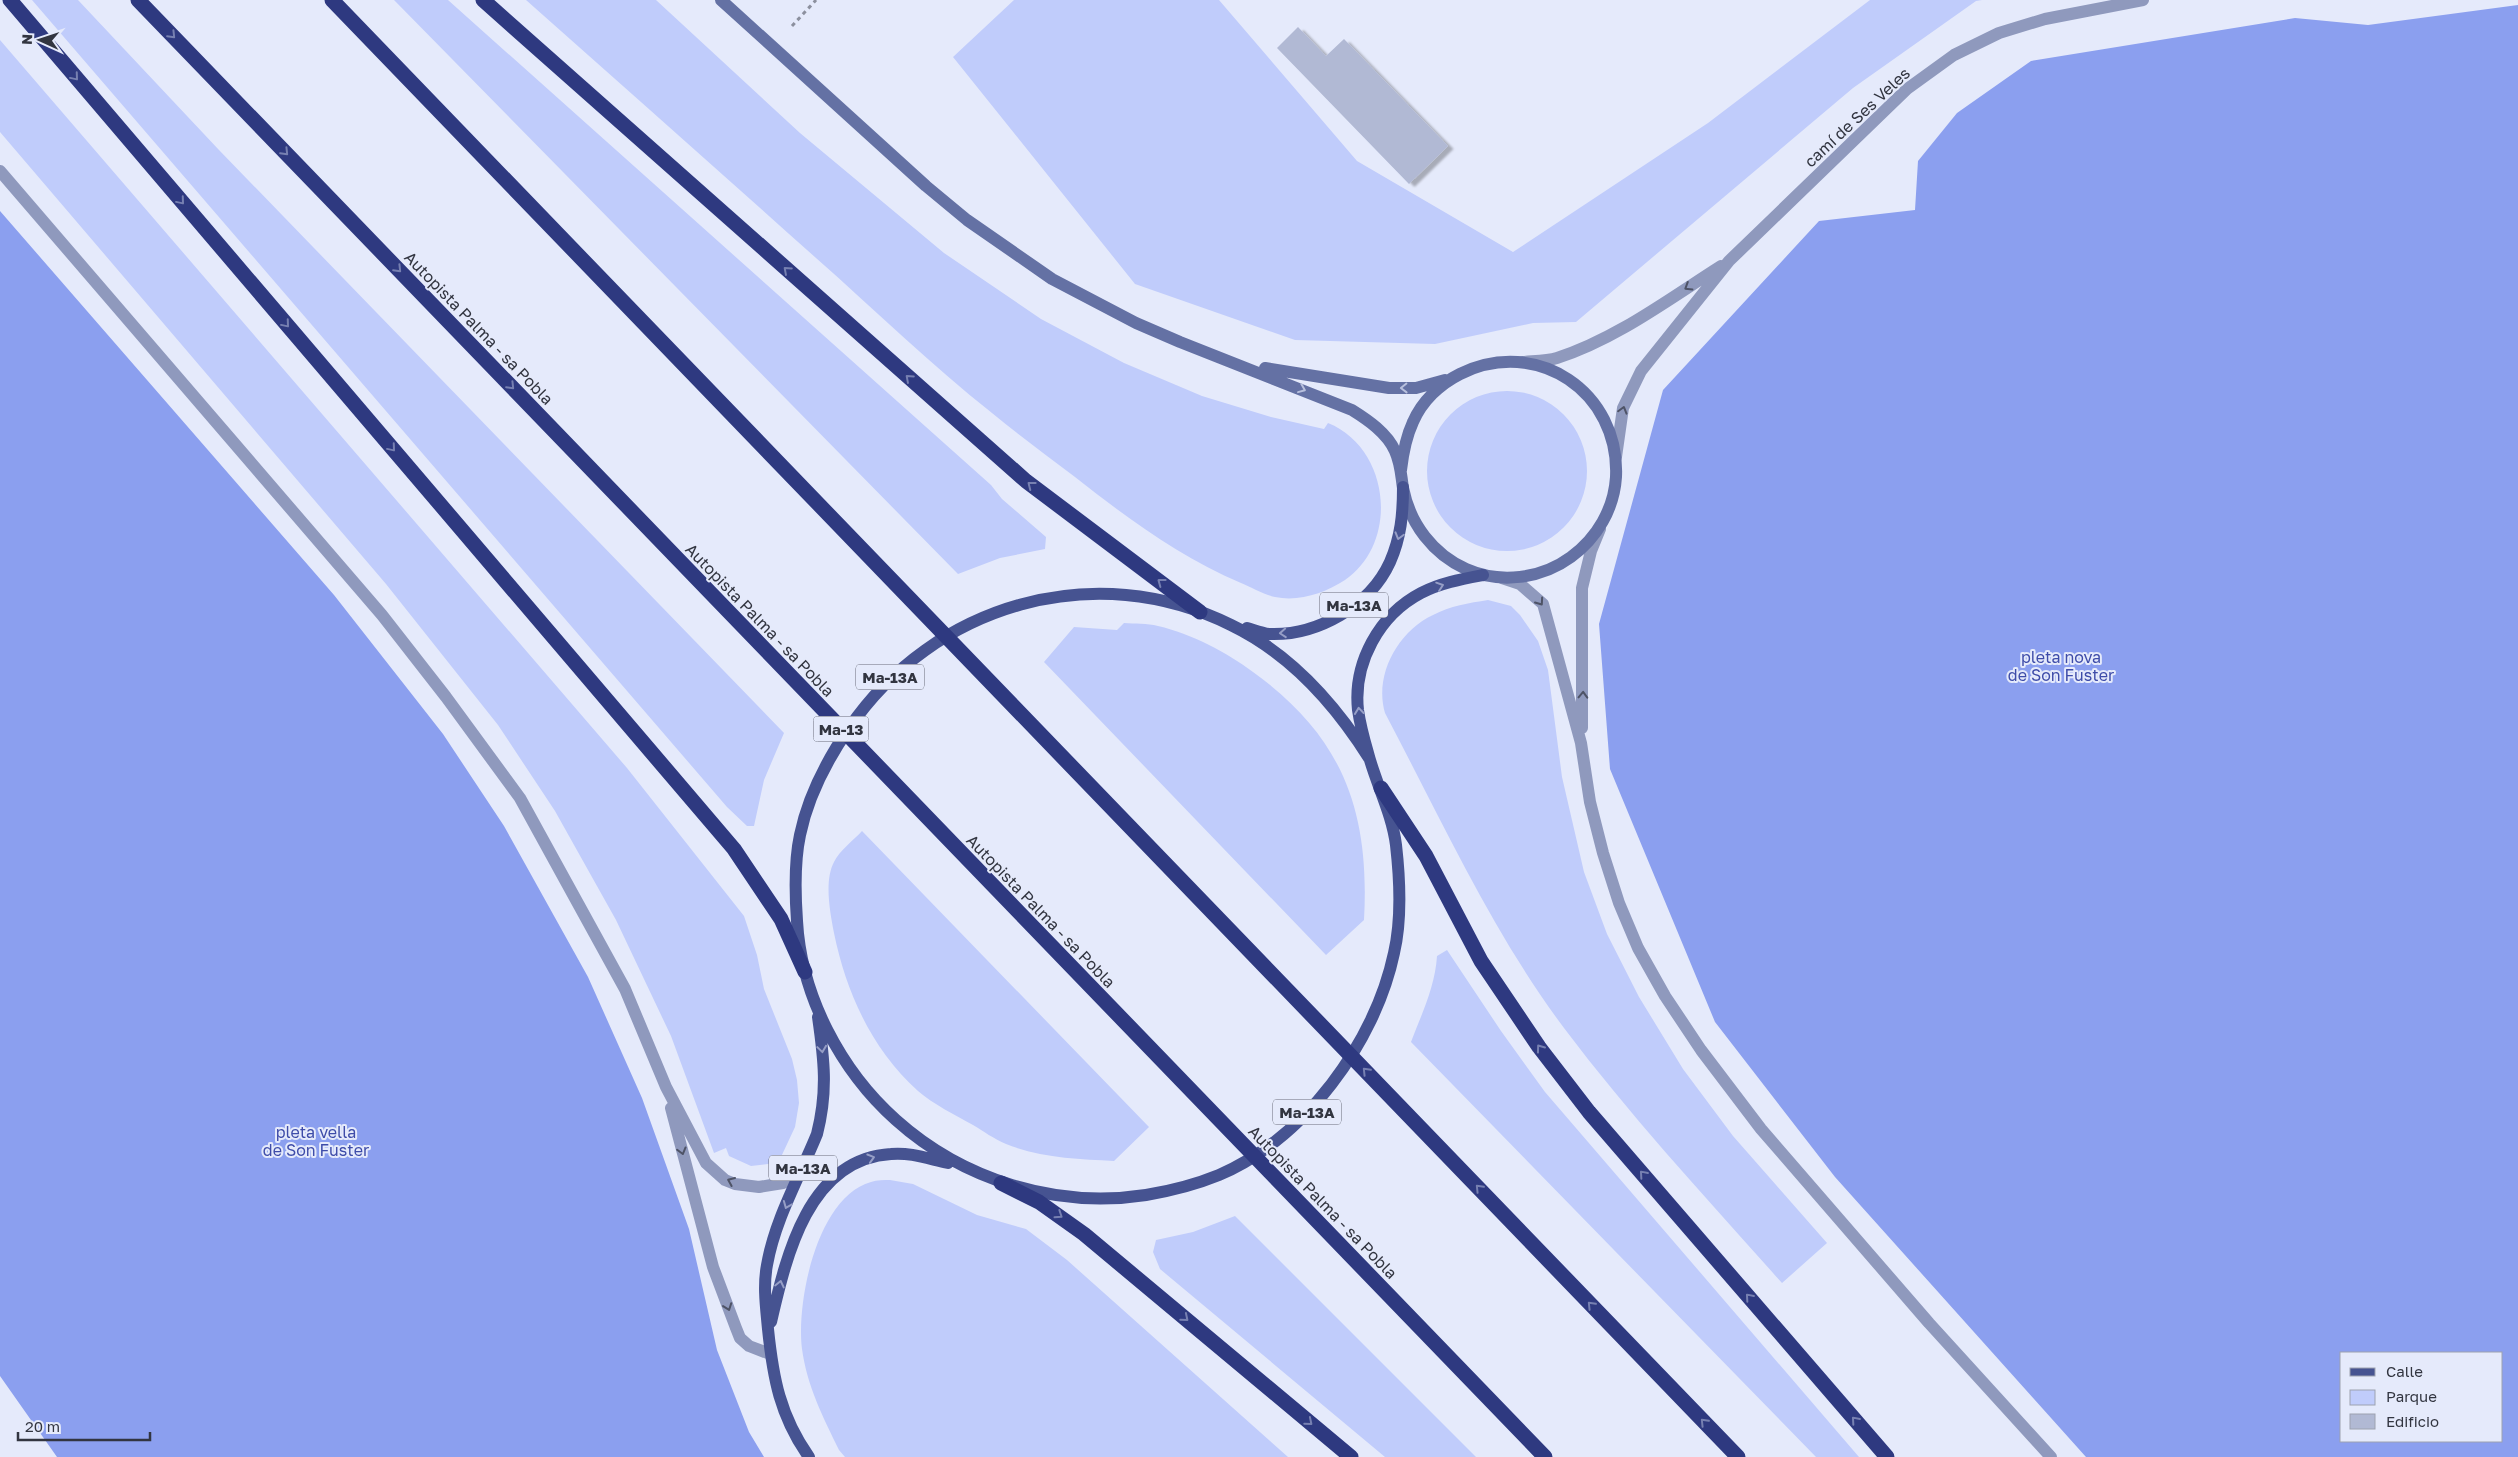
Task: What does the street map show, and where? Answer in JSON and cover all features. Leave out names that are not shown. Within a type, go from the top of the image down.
[{"type":"highway","points":[[10,0],[734,849],[781,919],[805,972]]},
{"type":"highway","name":"Autopista Palma - sa Pobla","points":[[138,0],[1545,1457]]},
{"type":"highway","points":[[332,0],[1738,1457]]},
{"type":"highway","points":[[483,0],[1026,481],[1200,612]]},
{"type":"highway","points":[[1381,788],[1426,856],[1482,961],[1539,1046],[1589,1112],[1887,1457]]},
{"type":"highway","points":[[1001,1183],[1039,1202],[1084,1234],[1351,1457]]},
{"type":"main road","name":"Ma-13A","points":[[805,972],[798,938],[795,884],[800,836],[814,789],[836,746],[862,709],[893,674],[926,648],[969,623],[1006,608],[1053,596],[1102,594],[1149,598],[1267,634],[1302,631],[1347,611],[1378,581],[1390,562],[1403,520],[1403,487]]},
{"type":"main road","name":"Ma-13A","points":[[768,1331],[796,1232],[809,1209],[831,1182],[858,1163],[890,1154],[909,1154],[960,1166],[1001,1183],[1049,1194],[1095,1198],[1144,1195],[1218,1176],[1249,1159],[1288,1130],[1306,1112],[1345,1068],[1367,1031],[1383,992],[1395,951],[1400,894],[1395,838],[1381,788],[1369,758],[1358,714],[1358,698],[1364,664],[1379,629],[1392,613],[1420,594],[1438,586],[1483,575]]},
{"type":"main road","points":[[1230,624],[1257,639],[1309,682],[1347,723],[1369,758]]},
{"type":"main road","points":[[805,972],[815,1001],[840,1052],[862,1086],[884,1109],[920,1141],[960,1166]]},
{"type":"main road","name":"Ma-13A","points":[[809,1457],[780,1403],[770,1354],[765,1293],[767,1265],[781,1219],[817,1134],[825,1097],[823,1056],[815,1001]]},
{"type":"street","name":"Ma-13A","points":[[721,0],[918,180],[967,220],[1052,279],[1136,323],[1352,410],[1382,434],[1395,450],[1401,470],[1403,487],[1415,521],[1436,549],[1467,569],[1483,575],[1518,578],[1552,569],[1581,550],[1602,524],[1615,492],[1616,458],[1607,424],[1599,409],[1588,396],[1559,373],[1523,362],[1486,364],[1452,378],[1416,388],[1389,388],[1240,364]]},
{"type":"street","name":"camí de Ses Veles","points":[[1730,261],[1907,89],[1954,55],[1999,33],[2036,22],[2143,0]]},
{"type":"street","points":[[0,171],[382,615],[446,697],[514,790],[572,888],[625,989],[666,1087],[706,1163],[725,1180],[747,1186],[772,1186],[794,1177],[805,1163]]},
{"type":"street","points":[[1523,362],[1555,358],[1592,343],[1647,313],[1730,261]]},
{"type":"street","points":[[1616,458],[1623,408],[1640,371],[1730,261]]},
{"type":"street","name":"Ma-13A","points":[[1401,470],[1405,445],[1412,422],[1424,403],[1452,378]]},
{"type":"street","points":[[1581,744],[1584,670],[1581,624],[1582,588],[1591,551],[1602,524]]},
{"type":"street","points":[[1500,577],[1520,584],[1543,604],[1581,744],[1590,802],[1619,903],[1638,948],[1696,1043],[1761,1129],[1929,1323],[2052,1457]]},
{"type":"street","points":[[666,1087],[713,1267],[736,1328],[740,1338],[749,1346],[770,1354]]},
{"type":"green space","points":[[32,0],[78,0],[219,150],[784,733],[764,780],[754,826],[747,826],[727,807]]},
{"type":"green space","points":[[394,0],[448,0],[991,485],[1002,499],[1046,537],[1045,549],[1000,558],[958,574]]},
{"type":"green space","points":[[526,0],[656,0],[800,133],[944,253],[1041,319],[1124,363],[1202,396],[1271,417],[1324,429],[1328,423],[1349,435],[1365,453],[1375,474],[1380,497],[1380,520],[1374,543],[1363,563],[1345,580],[1329,589],[1302,597],[1275,597],[1266,595],[1218,573],[1155,536],[1033,445],[947,376]]},
{"type":"green space","points":[[1014,0],[1219,0],[1357,161],[1513,252],[1708,123],[1870,0],[1982,0],[1976,1],[1853,88],[1576,322],[1533,323],[1435,344],[1295,340],[1135,284],[953,57]]},
{"type":"green space","name":"pleta nova de Son Fuster","points":[[2518,5],[2518,1457],[2086,1457],[1835,1177],[1715,1022],[1610,769],[1599,624],[1663,390],[1819,221],[1915,210],[1918,161],[1957,113],[2031,61],[2295,18],[2368,25]]},
{"type":"green space","points":[[0,40],[627,768],[744,916],[757,955],[764,989],[792,1059],[797,1080],[799,1103],[795,1127],[781,1157],[768,1164],[751,1166],[729,1156],[726,1148],[714,1153],[671,1036],[616,920],[555,811],[498,725],[386,584],[0,132]]},
{"type":"green space","name":"pleta vella de Son Fuster","points":[[0,211],[334,595],[443,734],[504,826],[588,977],[642,1098],[689,1229],[717,1350],[749,1432],[764,1457],[57,1457],[0,1376]]},
{"type":"green space","points":[[1507,391],[1538,397],[1558,409],[1569,420],[1581,440],[1587,471],[1581,502],[1569,522],[1558,533],[1538,545],[1507,551],[1476,545],[1456,533],[1445,522],[1433,502],[1427,471],[1433,440],[1445,420],[1456,409],[1476,397]]},
{"type":"green space","points":[[1488,600],[1511,606],[1520,615],[1538,641],[1548,670],[1562,777],[1584,872],[1607,934],[1639,997],[1683,1069],[1733,1136],[1827,1243],[1782,1283],[1670,1158],[1616,1094],[1564,1028],[1538,991],[1490,914],[1385,713],[1382,699],[1386,670],[1391,656],[1409,632],[1420,623],[1446,609]]},
{"type":"green space","points":[[1124,623],[1150,624],[1171,629],[1208,644],[1232,658],[1284,697],[1309,723],[1329,750],[1345,780],[1355,811],[1362,844],[1365,881],[1364,920],[1326,955],[1044,662],[1074,627],[1117,630]]},
{"type":"green space","points":[[862,831],[1149,1127],[1114,1161],[1046,1155],[1019,1149],[1002,1142],[924,1096],[902,1075],[887,1057],[863,1019],[846,977],[834,933],[830,906],[829,878],[834,862]]},
{"type":"green space","points":[[1447,950],[1501,1031],[1545,1092],[1859,1457],[1816,1457],[1411,1042],[1431,989],[1437,956]]},
{"type":"green space","points":[[890,1180],[913,1184],[977,1215],[1026,1229],[1067,1260],[1288,1457],[845,1457],[839,1450],[816,1401],[804,1363],[801,1329],[807,1279],[824,1229],[837,1208],[852,1192],[871,1182]]},
{"type":"green space","points":[[1235,1216],[1476,1457],[1385,1457],[1160,1269],[1153,1252],[1156,1240],[1193,1232]]},
{"type":"building","points":[[1298,27],[1326,56],[1344,39],[1448,146],[1409,184],[1277,48]]}]
